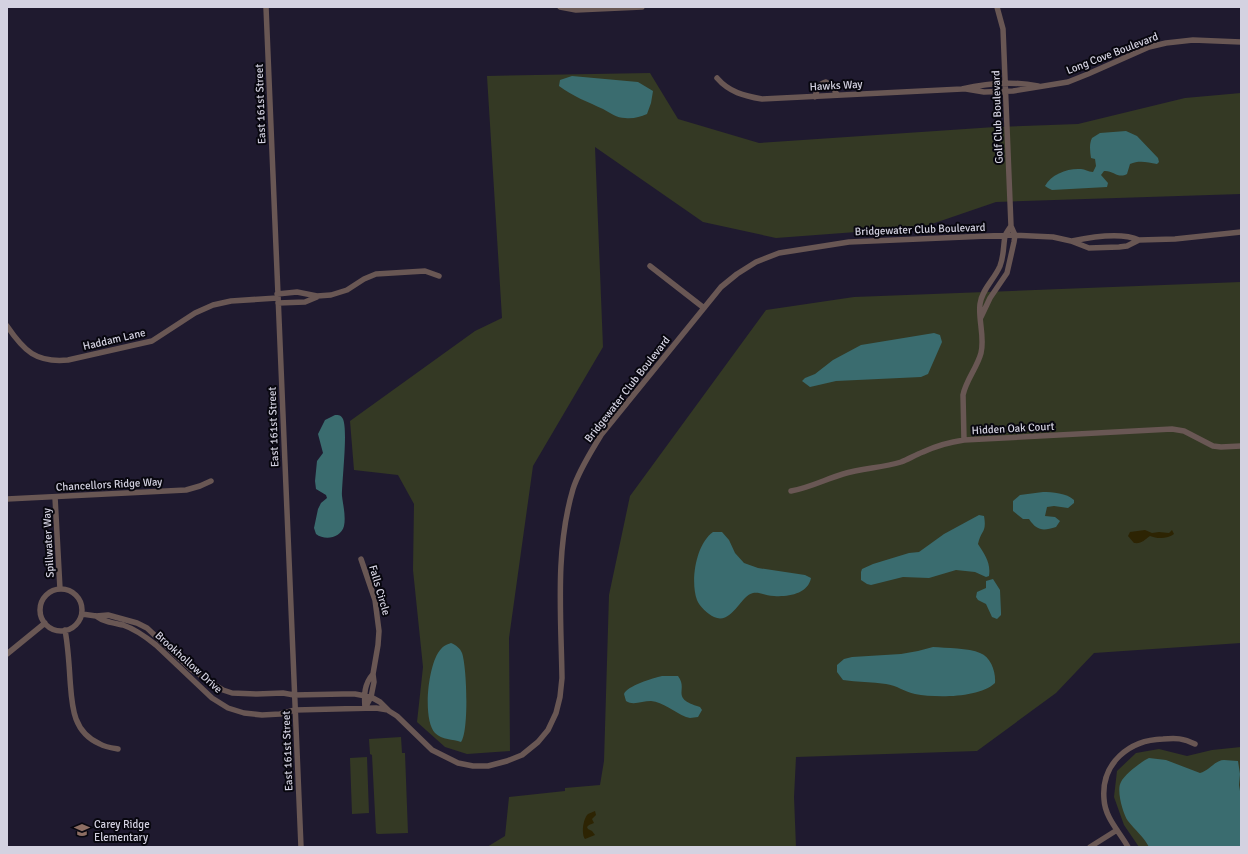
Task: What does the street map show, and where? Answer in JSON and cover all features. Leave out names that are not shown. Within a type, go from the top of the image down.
[{"type":"street","name":"East 161st Street","points":[[266,7],[301,847]]},
{"type":"street","points":[[560,7],[576,10],[642,7]]},
{"type":"street","name":"Golf Club Boulevard","points":[[996,7],[1003,29],[1011,226],[1015,235]]},
{"type":"street","name":"Long Cove Boulevard","points":[[1006,91],[1024,90],[1078,78],[1149,47],[1166,43],[1193,40],[1241,42]]},
{"type":"street","name":"Hawks Way","points":[[717,78],[724,87],[752,97],[775,99],[962,89],[1006,83]]},
{"type":"street","points":[[815,96],[818,86],[826,82],[833,87],[837,95]]},
{"type":"street","name":"Long Cove Boulevard","points":[[1006,83],[1024,83],[1038,86]]},
{"type":"street","name":"Hawks Way","points":[[962,89],[984,92],[1006,91]]},
{"type":"street","points":[[964,440],[963,395],[966,383],[976,366],[981,352],[980,308],[982,297],[986,286],[994,278],[1003,258],[1005,235],[1011,226]]},
{"type":"street","name":"Bridgewater Club Boulevard","points":[[294,695],[342,694],[371,697],[380,702],[397,716],[432,750],[458,763],[473,766],[488,766],[507,761],[522,754],[538,742],[548,730],[556,714],[560,697],[562,678],[561,557],[564,529],[574,488],[588,457],[601,435],[721,287],[737,274],[756,262],[779,253],[849,242],[1015,235],[1053,237],[1071,241],[1089,248],[1123,246],[1139,240],[1175,239],[1241,232]]},
{"type":"street","points":[[981,317],[987,303],[1007,274],[1015,235]]},
{"type":"street","name":"Bridgewater Club Boulevard","points":[[1071,241],[1085,238],[1122,236],[1128,236],[1139,240]]},
{"type":"street","points":[[650,266],[704,308]]},
{"type":"street","points":[[278,298],[297,292],[317,296],[331,295],[341,292],[376,274],[425,271],[439,276]]},
{"type":"street","points":[[994,278],[1000,283]]},
{"type":"street","points":[[278,298],[305,302],[317,296]]},
{"type":"street","name":"Haddam Lane","points":[[7,326],[18,343],[25,350],[34,355],[47,359],[58,361],[68,360],[152,340],[195,313],[213,305],[231,301],[278,298]]},
{"type":"street","name":"Hidden Oak Court","points":[[791,491],[801,489],[843,474],[871,467],[888,466],[912,458],[936,447],[964,440],[1172,429],[1184,431],[1213,446],[1241,446]]},
{"type":"street","name":"Chancellors Ridge Way","points":[[7,499],[186,490],[211,481]]},
{"type":"street","name":"Spillwater Way","points":[[55,497],[60,589]]},
{"type":"street","name":"Falls Circle","points":[[361,559],[375,600],[379,623],[378,645],[373,674],[374,682],[371,697],[365,708]]},
{"type":"street","points":[[60,589],[71,591],[81,603],[82,614],[78,623],[74,626],[65,630],[54,629],[45,623],[41,612],[42,601],[50,592],[60,589]]},
{"type":"street","name":"Brookhollow Drive","points":[[82,614],[96,616],[108,615],[124,618],[142,625],[192,670],[223,690],[232,693],[283,693],[294,695]]},
{"type":"street","name":"Brookhollow Drive","points":[[96,616],[102,621],[131,629],[147,638],[212,698],[228,708],[244,713],[262,714],[280,714],[295,710]]},
{"type":"street","points":[[7,654],[45,623]]},
{"type":"street","points":[[65,630],[69,655],[74,717],[88,737],[100,744],[118,749]]},
{"type":"street","name":"Falls Circle","points":[[365,708],[364,696],[368,680],[373,674]]},
{"type":"street","points":[[295,710],[376,708],[388,710]]},
{"type":"street","points":[[1128,847],[1110,821],[1104,804],[1104,784],[1109,771],[1118,757],[1133,746],[1151,740],[1179,738],[1186,739],[1195,744]]},
{"type":"street","points":[[1090,847],[1116,830]]},
{"type":"shaded area","points":[[650,73],[678,119],[759,143],[995,127],[1078,124],[1185,98],[1241,93],[1241,194],[996,202],[923,227],[776,238],[703,222],[595,147],[603,347],[533,466],[509,638],[510,751],[467,754],[445,747],[417,722],[423,667],[413,570],[414,504],[398,475],[354,470],[350,421],[475,331],[502,318],[487,76]]},
{"type":"shaded area","points":[[572,76],[638,82],[653,91],[647,114],[634,118],[619,117],[575,96],[559,86],[560,80]]},
{"type":"shaded area","points":[[1126,131],[1137,136],[1158,158],[1159,162],[1157,164],[1137,162],[1130,164],[1127,174],[1121,176],[1104,171],[1101,175],[1108,183],[1107,187],[1052,190],[1045,186],[1051,178],[1065,171],[1084,169],[1093,172],[1096,166],[1095,159],[1091,158],[1090,145],[1092,138],[1100,133]]},
{"type":"shaded area","points":[[1241,282],[1241,643],[1094,653],[1056,693],[977,751],[796,757],[794,797],[796,847],[487,847],[505,836],[509,797],[565,791],[565,788],[600,785],[604,761],[609,595],[630,496],[766,310],[854,297]]},
{"type":"shaded area","points":[[934,333],[940,335],[942,342],[928,374],[921,377],[836,381],[810,387],[802,381],[805,378],[815,374],[833,360],[861,345]]},
{"type":"shaded area","points":[[335,415],[339,415],[343,419],[345,434],[342,496],[345,522],[340,533],[336,536],[328,538],[316,534],[314,528],[318,509],[321,503],[327,498],[326,495],[316,489],[315,481],[317,461],[323,453],[318,434],[325,420]]},
{"type":"shaded area","points":[[1043,492],[1063,494],[1074,500],[1074,503],[1068,508],[1054,506],[1047,507],[1045,516],[1055,517],[1060,521],[1056,527],[1047,529],[1038,528],[1029,519],[1023,519],[1013,511],[1013,501],[1020,495]]},
{"type":"shaded area","points":[[979,515],[984,516],[985,526],[978,544],[988,563],[989,576],[986,577],[975,572],[956,570],[929,578],[903,577],[871,585],[861,580],[862,569],[909,553],[919,552],[944,534]]},
{"type":"shaded area","points":[[713,532],[722,532],[729,540],[735,553],[744,563],[758,568],[805,575],[811,578],[809,583],[802,591],[791,595],[774,596],[753,593],[748,595],[731,614],[726,617],[714,617],[704,610],[698,602],[694,583],[696,563],[702,545]]},
{"type":"shaded area","points":[[993,579],[1000,590],[1001,615],[997,619],[992,617],[986,604],[978,600],[976,597],[977,592],[986,588],[986,581]]},
{"type":"shaded area","points":[[451,643],[458,647],[464,660],[466,713],[464,736],[461,742],[444,738],[435,733],[431,726],[429,716],[428,691],[436,656],[444,646]]},
{"type":"shaded area","points":[[933,647],[970,650],[984,655],[992,665],[995,674],[995,683],[979,692],[957,696],[934,696],[915,694],[881,683],[843,680],[837,672],[837,665],[844,659],[852,657],[901,654]]},
{"type":"shaded area","points":[[662,676],[678,676],[682,685],[682,697],[691,704],[700,707],[702,710],[698,717],[686,717],[664,705],[651,701],[635,703],[626,701],[624,694],[630,688]]},
{"type":"shaded area","points":[[401,737],[402,753],[405,753],[408,833],[378,834],[376,833],[372,755],[370,754],[369,739]]},
{"type":"shaded area","points":[[1241,747],[1241,847],[1139,847],[1124,825],[1114,797],[1117,771],[1136,753],[1159,749],[1187,756],[1212,750]]},
{"type":"shaded area","points":[[367,757],[369,813],[352,814],[350,758]]},
{"type":"shaded area","points":[[1149,758],[1166,760],[1200,773],[1221,760],[1238,761],[1241,797],[1241,847],[1149,847],[1145,840],[1126,818],[1122,808],[1119,790],[1123,779],[1138,765]]},
{"type":"sand","points":[[1145,530],[1152,533],[1169,533],[1172,530],[1174,534],[1169,537],[1162,538],[1150,536],[1139,543],[1134,543],[1128,536],[1130,532]]},
{"type":"sand","points":[[595,811],[596,815],[592,819],[594,823],[587,827],[595,835],[585,839],[583,830],[586,816]]},
{"type":"place","name":"Carey Ridge Elementary","points":[[82,830]]}]
